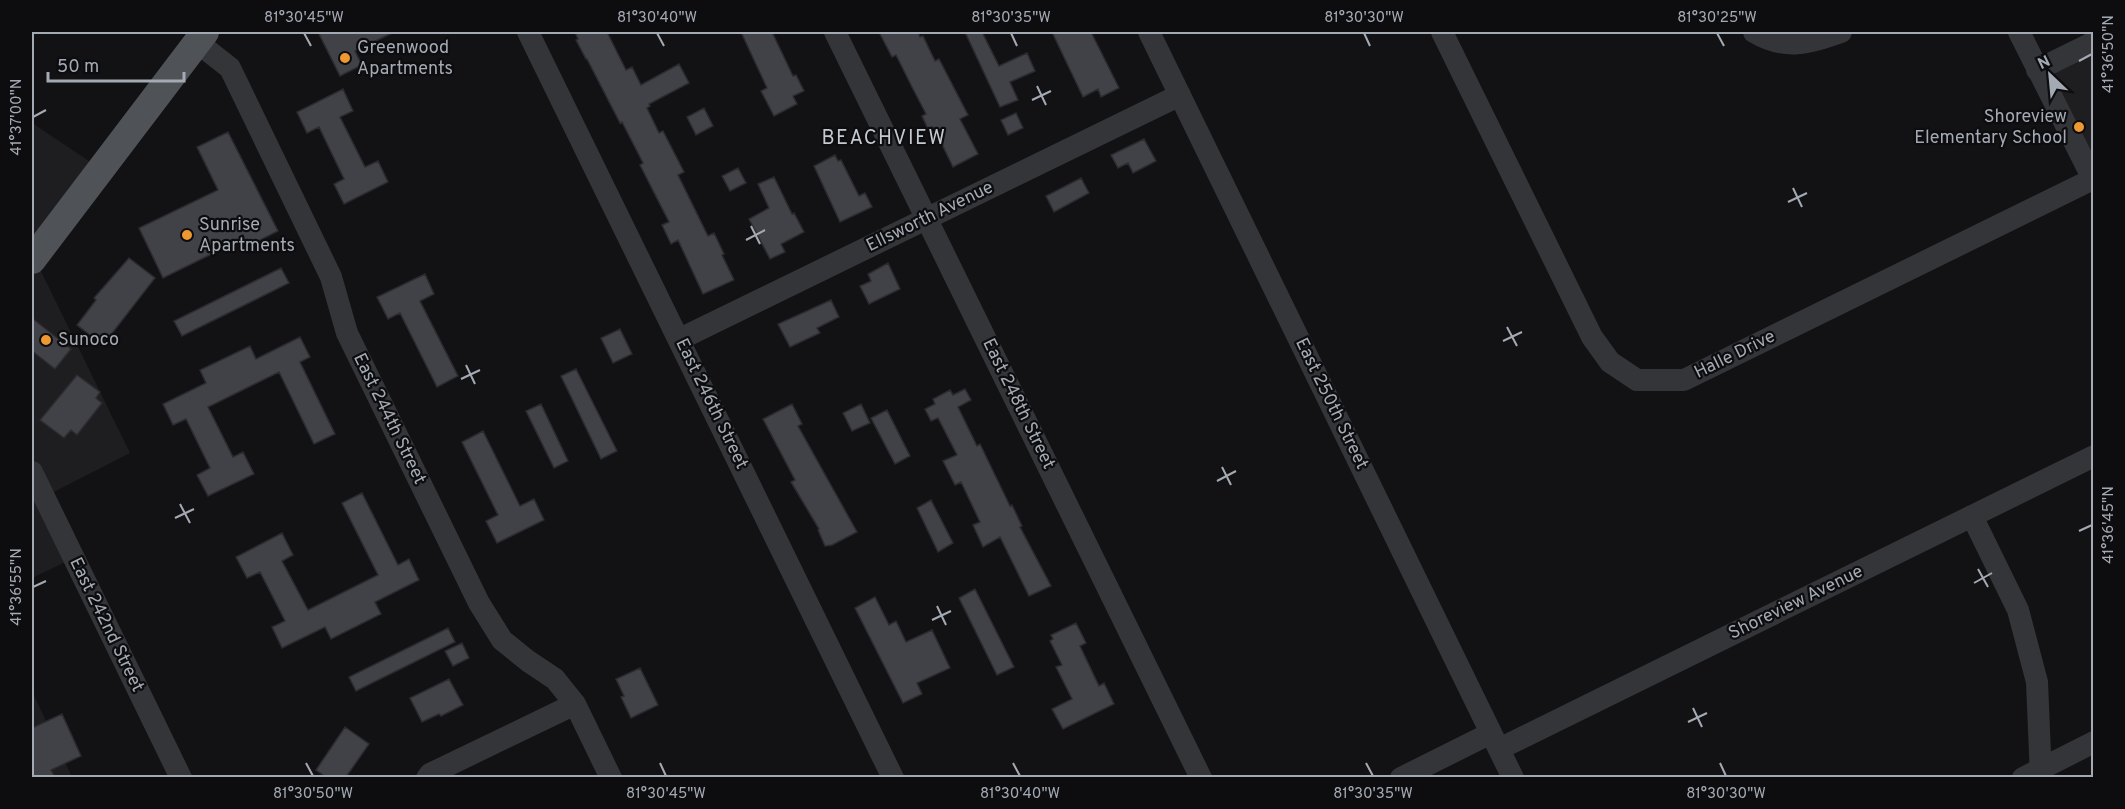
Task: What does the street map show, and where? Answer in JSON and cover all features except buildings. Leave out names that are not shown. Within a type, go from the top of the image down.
[{"type":"main road","points":[[32,260],[201,37]]},
{"type":"street","name":"East 246th Street","points":[[528,32],[893,777]]},
{"type":"street","name":"East 248th Street","points":[[835,32],[1201,777]]},
{"type":"street","name":"Halle Drive","points":[[1442,32],[1592,337],[1610,362],[1637,380],[1684,380],[2093,180]]},
{"type":"street","points":[[1754,32],[1781,43],[1809,43],[1841,32]]},
{"type":"street","points":[[2019,32],[2093,180]]},
{"type":"street","name":"East 250th Street","points":[[1155,34],[1180,94],[1513,777]]},
{"type":"street","name":"East 244th Street","points":[[201,37],[230,68],[332,277],[347,333],[479,603],[502,640],[528,662],[555,679],[575,704],[611,777]]},
{"type":"street","points":[[2037,70],[2094,42]]},
{"type":"street","name":"Ellsworth Avenue","points":[[680,339],[1180,94]]},
{"type":"street","name":"Shoreview Avenue","points":[[1401,777],[1495,741],[2094,456]]},
{"type":"street","name":"East 242nd Street","points":[[32,472],[182,777]]},
{"type":"street","points":[[1972,516],[2018,610],[2037,682],[2035,774],[2094,742]]},
{"type":"street","points":[[428,776],[575,704]]},
{"type":"shaded area","name":"Shoreview Elementary School","points":[[2093,42],[2093,184],[2037,70]]},
{"type":"shaded area","points":[[32,123],[101,169],[34,257],[130,453],[44,497],[74,558],[32,578]]},
{"type":"shaded area","points":[[32,691],[72,777],[32,777]]},
{"type":"place","name":"Greenwood Apartments","points":[[345,58]]},
{"type":"place","name":"Shoreview Elementary School","points":[[2079,127]]},
{"type":"place","name":"Sunrise Apartments","points":[[187,235]]},
{"type":"place","name":"Sunoco","points":[[46,340]]},
{"type":"district","name":"BEACHVIEW","points":[[884,139]]}]
